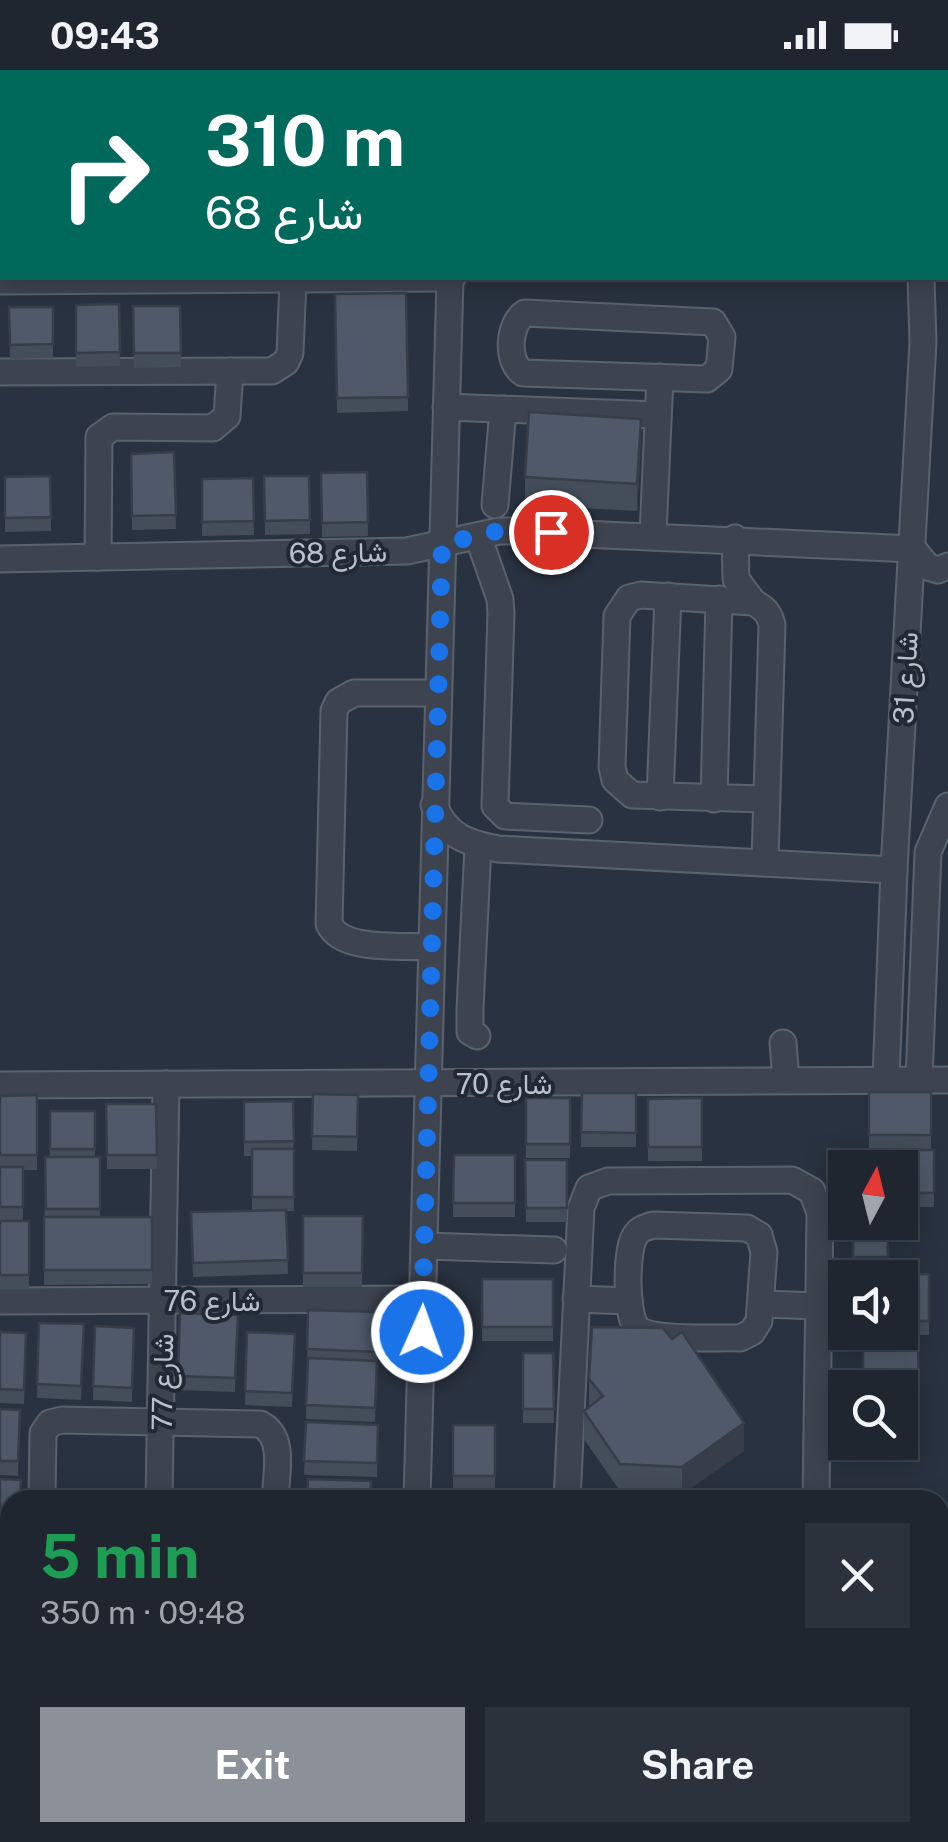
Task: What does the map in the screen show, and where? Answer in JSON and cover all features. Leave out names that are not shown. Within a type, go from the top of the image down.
[{"type":"street","points":[[0,282],[111,280]]},
{"type":"street","points":[[0,372],[272,371],[286,362],[290,353],[293,280]]},
{"type":"street","points":[[417,1490],[451,280]]},
{"type":"street","name":"شارع 31","points":[[886,1079],[923,342],[921,280]]},
{"type":"street","points":[[531,313],[707,321],[718,326],[722,337],[717,374],[707,378],[660,377],[518,370],[512,360],[516,320],[531,313]]},
{"type":"street","points":[[98,557],[99,437],[114,426],[213,428],[227,416],[230,371]]},
{"type":"street","points":[[653,536],[660,377]]},
{"type":"street","points":[[446,406],[658,415]]},
{"type":"street","points":[[495,505],[503,409]]},
{"type":"street","name":"شارع 68","points":[[0,559],[407,551],[517,531],[913,548]]},
{"type":"street","points":[[478,536],[500,599],[501,613],[495,806],[505,816],[589,820]]},
{"type":"street","points":[[735,538],[734,568],[740,588],[764,608],[772,625],[766,861]]},
{"type":"street","points":[[913,548],[928,568],[948,566]]},
{"type":"street","points":[[714,799],[712,599],[734,568]]},
{"type":"street","points":[[753,602],[641,595],[629,598],[617,616],[612,767],[615,780],[632,796],[767,799]]},
{"type":"street","points":[[660,796],[668,596]]},
{"type":"street","points":[[430,947],[350,943],[340,940],[329,924],[334,711],[338,702],[354,693],[438,693]]},
{"type":"street","points":[[434,805],[440,821],[456,837],[498,850],[894,870]]},
{"type":"street","points":[[919,1080],[928,852],[948,806]]},
{"type":"street","points":[[477,1036],[470,1030],[478,846]]},
{"type":"street","points":[[783,1043],[786,1080]]},
{"type":"street","name":"شارع 70","points":[[0,1085],[948,1080]]},
{"type":"street","name":"شارع 77","points":[[160,1490],[166,1084]]},
{"type":"street","points":[[567,1490],[581,1208],[588,1188],[608,1181],[792,1180],[812,1191],[820,1213],[816,1490]]},
{"type":"street","points":[[652,1225],[747,1228],[759,1235],[764,1252],[759,1320],[752,1332],[740,1338],[650,1335],[636,1328],[628,1314],[629,1301],[632,1241],[640,1230],[652,1225]]},
{"type":"street","points":[[425,1246],[554,1250]]},
{"type":"street","name":"شارع 76","points":[[0,1301],[423,1299]]},
{"type":"street","points":[[576,1299],[629,1301]]},
{"type":"street","points":[[760,1304],[819,1306]]},
{"type":"street","points":[[42,1490],[43,1434],[50,1423],[62,1420],[266,1426],[276,1441],[275,1490]]},
{"type":"building","points":[[406,293],[408,397],[337,398],[335,294]]},
{"type":"building","points":[[119,304],[120,352],[76,353],[76,305]]},
{"type":"building","points":[[133,306],[180,306],[181,353],[134,353]]},
{"type":"building","points":[[9,307],[53,307],[53,344],[10,345]]},
{"type":"building","points":[[529,412],[641,419],[637,484],[525,477]]},
{"type":"building","points":[[174,452],[176,515],[132,516],[131,454]]},
{"type":"building","points":[[367,472],[368,522],[322,523],[321,473]]},
{"type":"building","points":[[50,476],[51,517],[5,518],[5,477]]},
{"type":"building","points":[[264,476],[309,476],[310,520],[265,521]]},
{"type":"building","points":[[253,478],[254,521],[202,522],[202,479]]},
{"type":"building","points":[[869,1092],[931,1092],[931,1135],[869,1135]]},
{"type":"building","points":[[582,1093],[636,1093],[636,1133],[581,1132]]},
{"type":"building","points":[[313,1094],[358,1095],[357,1137],[312,1136]]},
{"type":"building","points":[[37,1095],[37,1155],[0,1155],[0,1096]]},
{"type":"building","points":[[526,1098],[570,1098],[570,1144],[526,1144]]},
{"type":"building","points":[[702,1098],[702,1147],[648,1147],[648,1099]]},
{"type":"building","points":[[293,1101],[294,1141],[244,1142],[244,1102]]},
{"type":"building","points":[[106,1104],[156,1104],[157,1155],[107,1155]]},
{"type":"building","points":[[50,1111],[95,1111],[95,1149],[50,1149]]},
{"type":"building","points":[[252,1149],[294,1149],[294,1197],[252,1197]]},
{"type":"building","points":[[918,1150],[934,1150],[934,1193],[918,1193]]},
{"type":"building","points":[[454,1155],[515,1155],[515,1203],[453,1203]]},
{"type":"building","points":[[45,1157],[100,1157],[100,1209],[46,1209]]},
{"type":"building","points":[[525,1160],[567,1160],[567,1208],[526,1208]]},
{"type":"building","points":[[0,1167],[23,1167],[23,1207],[0,1207]]},
{"type":"building","points":[[286,1210],[288,1260],[193,1263],[191,1212]]},
{"type":"building","points":[[303,1216],[363,1216],[362,1273],[303,1273]]},
{"type":"building","points":[[44,1217],[152,1217],[152,1270],[44,1270]]},
{"type":"building","points":[[0,1221],[29,1221],[29,1275],[0,1275]]},
{"type":"building","points":[[853,1240],[888,1240],[888,1257],[853,1257]]},
{"type":"building","points":[[918,1274],[929,1274],[929,1321],[918,1321]]},
{"type":"building","points":[[482,1279],[553,1279],[553,1327],[482,1327]]},
{"type":"building","points":[[308,1310],[379,1312],[377,1352],[307,1349]]},
{"type":"building","points":[[180,1313],[238,1315],[235,1378],[178,1376]]},
{"type":"building","points":[[39,1323],[84,1324],[81,1386],[37,1384]]},
{"type":"building","points":[[95,1326],[134,1328],[132,1388],[93,1386]]},
{"type":"building","points":[[592,1327],[663,1328],[672,1339],[682,1332],[744,1423],[682,1467],[620,1464],[584,1411],[603,1396],[589,1379]]},
{"type":"building","points":[[0,1332],[26,1333],[24,1390],[0,1389]]},
{"type":"building","points":[[247,1332],[295,1334],[292,1393],[245,1391]]},
{"type":"building","points":[[918,1345],[919,1387],[918,1370],[863,1370],[863,1350],[918,1350]]},
{"type":"building","points":[[523,1353],[553,1353],[554,1409],[523,1409]]},
{"type":"building","points":[[308,1358],[377,1361],[375,1408],[306,1405]]},
{"type":"building","points":[[0,1409],[20,1410],[18,1461],[0,1461]]},
{"type":"building","points":[[306,1422],[378,1425],[377,1463],[304,1461]]},
{"type":"building","points":[[453,1425],[495,1425],[495,1476],[453,1476]]},
{"type":"building","points":[[0,1479],[21,1480],[20,1490],[0,1490]]},
{"type":"building","points":[[308,1479],[371,1481],[371,1490],[307,1490]]},
{"type":"route","points":[[422,1332],[442,544],[498,531],[551,532]]}]
